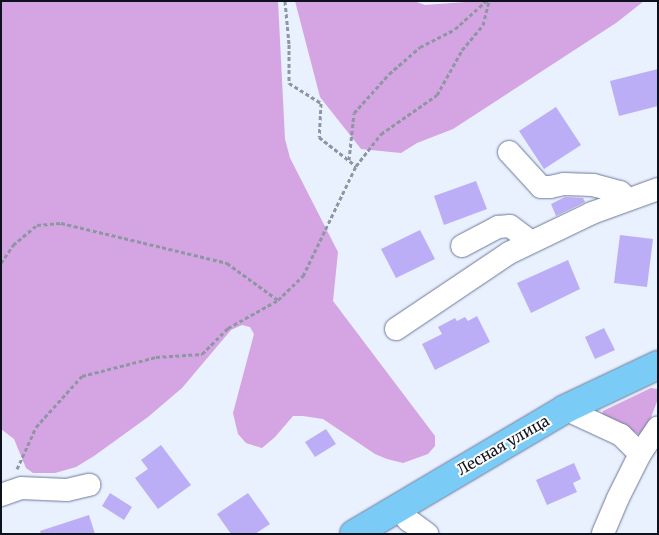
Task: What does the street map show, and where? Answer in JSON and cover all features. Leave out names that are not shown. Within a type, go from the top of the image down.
[{"type":"main road","name":"Лесная улица","points":[[354,534],[565,409],[658,365]]},
{"type":"lane","points":[[509,152],[541,187],[570,184],[593,185],[620,192],[628,199]]},
{"type":"lane","points":[[396,329],[509,253],[592,213],[658,189]]},
{"type":"lane","points":[[462,246],[498,227],[510,226],[531,242]]},
{"type":"lane","points":[[565,409],[621,434],[640,454]]},
{"type":"lane","points":[[603,534],[640,454],[658,427]]},
{"type":"lane","points":[[4,493],[21,488],[67,490],[89,484]]},
{"type":"lane","points":[[397,507],[408,520],[427,534]]},
{"type":"path","points":[[285,1],[289,44],[289,83],[321,103],[320,137],[356,166]]},
{"type":"path","points":[[349,160],[354,113],[401,63],[420,47],[455,29],[487,1]]},
{"type":"path","points":[[4,493],[36,428],[82,376],[156,357],[202,354],[228,328],[278,300],[303,276],[356,166],[381,134],[437,95],[462,50],[483,25],[487,1]]},
{"type":"path","points":[[1,263],[13,244],[37,225],[61,223],[227,263],[278,300]]},
{"type":"shaded area","points":[[1,1],[278,1],[285,139],[290,158],[338,252],[333,301],[435,436],[435,446],[428,454],[403,463],[387,459],[375,454],[323,419],[303,416],[293,416],[275,437],[262,448],[246,443],[238,434],[233,413],[254,334],[250,327],[242,325],[231,330],[182,388],[148,417],[94,456],[76,467],[55,473],[33,473],[26,468],[14,439],[1,429]]},
{"type":"shaded area","points":[[295,1],[414,1],[425,5],[479,1],[644,1],[616,23],[453,129],[417,143],[401,153],[361,149],[320,97]]},
{"type":"shaded area","points":[[651,388],[658,389],[658,399],[650,420],[640,435],[602,414],[603,411]]},
{"type":"building","points":[[658,69],[658,106],[619,116],[610,81]]},
{"type":"building","points":[[556,107],[581,145],[544,169],[519,131]]},
{"type":"building","points":[[476,181],[487,209],[444,225],[434,196]]},
{"type":"building","points":[[565,197],[583,198],[585,202],[556,216],[551,204]]},
{"type":"building","points":[[420,230],[435,259],[396,278],[381,249]]},
{"type":"building","points":[[620,235],[653,239],[647,287],[614,283]]},
{"type":"building","points":[[568,260],[580,289],[531,313],[517,283]]},
{"type":"building","points":[[477,316],[490,342],[435,370],[422,344],[442,334],[438,327],[455,318],[457,321],[465,317],[468,321]]},
{"type":"building","points":[[604,328],[615,350],[595,359],[585,337]]},
{"type":"building","points":[[326,429],[336,444],[315,457],[305,442]]},
{"type":"building","points":[[161,445],[191,485],[158,509],[135,478],[148,469],[141,460]]},
{"type":"building","points":[[574,463],[581,479],[573,483],[577,492],[547,505],[536,480]]},
{"type":"building","points":[[110,493],[132,507],[124,520],[102,506]]},
{"type":"building","points":[[248,493],[270,524],[255,534],[231,534],[217,514]]},
{"type":"building","points":[[89,515],[95,534],[41,534],[40,531]]}]
